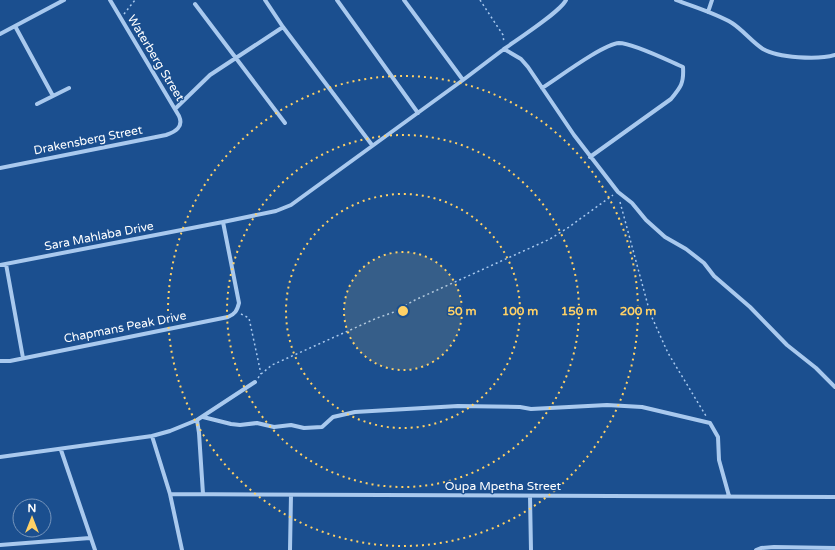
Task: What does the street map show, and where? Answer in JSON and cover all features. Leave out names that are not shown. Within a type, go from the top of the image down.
[{"type":"street","points":[[0,34],[64,0]]},
{"type":"street","name":"Waterberg Street","points":[[110,0],[181,120],[179,128]]},
{"type":"street","points":[[265,0],[283,27],[372,145]]},
{"type":"street","points":[[337,0],[418,113]]},
{"type":"street","points":[[404,0],[463,80]]},
{"type":"street","points":[[236,312],[239,303],[239,296],[223,222],[276,211],[291,205],[463,80],[504,48],[554,13],[564,4],[566,0]]},
{"type":"street","points":[[676,0],[708,12],[733,24],[763,49],[770,52],[806,58],[828,57],[835,55]]},
{"type":"street","points":[[708,12],[712,0]]},
{"type":"street","points":[[195,4],[285,123]]},
{"type":"street","points":[[15,26],[53,96]]},
{"type":"street","points":[[175,109],[210,75],[283,27]]},
{"type":"street","points":[[542,88],[594,54],[614,44],[621,43],[635,47],[682,67],[684,77],[681,87],[672,99],[590,157]]},
{"type":"street","points":[[504,48],[521,59],[528,67],[590,157],[618,192],[632,203],[646,220],[665,237],[686,249],[704,263],[714,276],[750,306],[787,345],[816,368],[835,387]]},
{"type":"street","points":[[37,104],[69,88]]},
{"type":"street","name":"Drakensberg Street","points":[[0,168],[166,135],[179,128]]},
{"type":"street","name":"Sara Mahlaba Drive","points":[[0,265],[223,222]]},
{"type":"street","points":[[6,264],[23,358]]},
{"type":"street","name":"Chapmans Peak Drive","points":[[0,361],[23,358],[228,317],[236,312]]},
{"type":"street","points":[[0,457],[61,450],[152,436],[170,431],[203,417],[254,382]]},
{"type":"street","points":[[203,417],[240,425],[257,422],[274,426],[291,425],[304,428],[322,427],[333,417],[355,412],[458,406],[520,407],[532,409],[607,405],[642,407],[710,423],[718,437],[719,460],[728,496]]},
{"type":"street","points":[[197,420],[203,494]]},
{"type":"street","points":[[152,436],[170,494],[182,550]]},
{"type":"street","points":[[61,450],[95,550]]},
{"type":"street","name":"Oupa Mpetha Street","points":[[170,494],[835,497]]},
{"type":"street","points":[[290,550],[291,495]]},
{"type":"street","points":[[530,496],[531,550]]},
{"type":"street","points":[[0,545],[90,538]]},
{"type":"street","points":[[756,550],[774,547],[835,548]]},
{"type":"path","points":[[121,18],[135,0]]},
{"type":"path","points":[[480,0],[503,35],[504,48]]},
{"type":"path","points":[[254,382],[272,365],[377,318],[394,312],[415,300],[550,239],[618,192],[650,313],[668,353],[710,423]]},
{"type":"path","points":[[236,312],[250,318],[261,374]]}]
